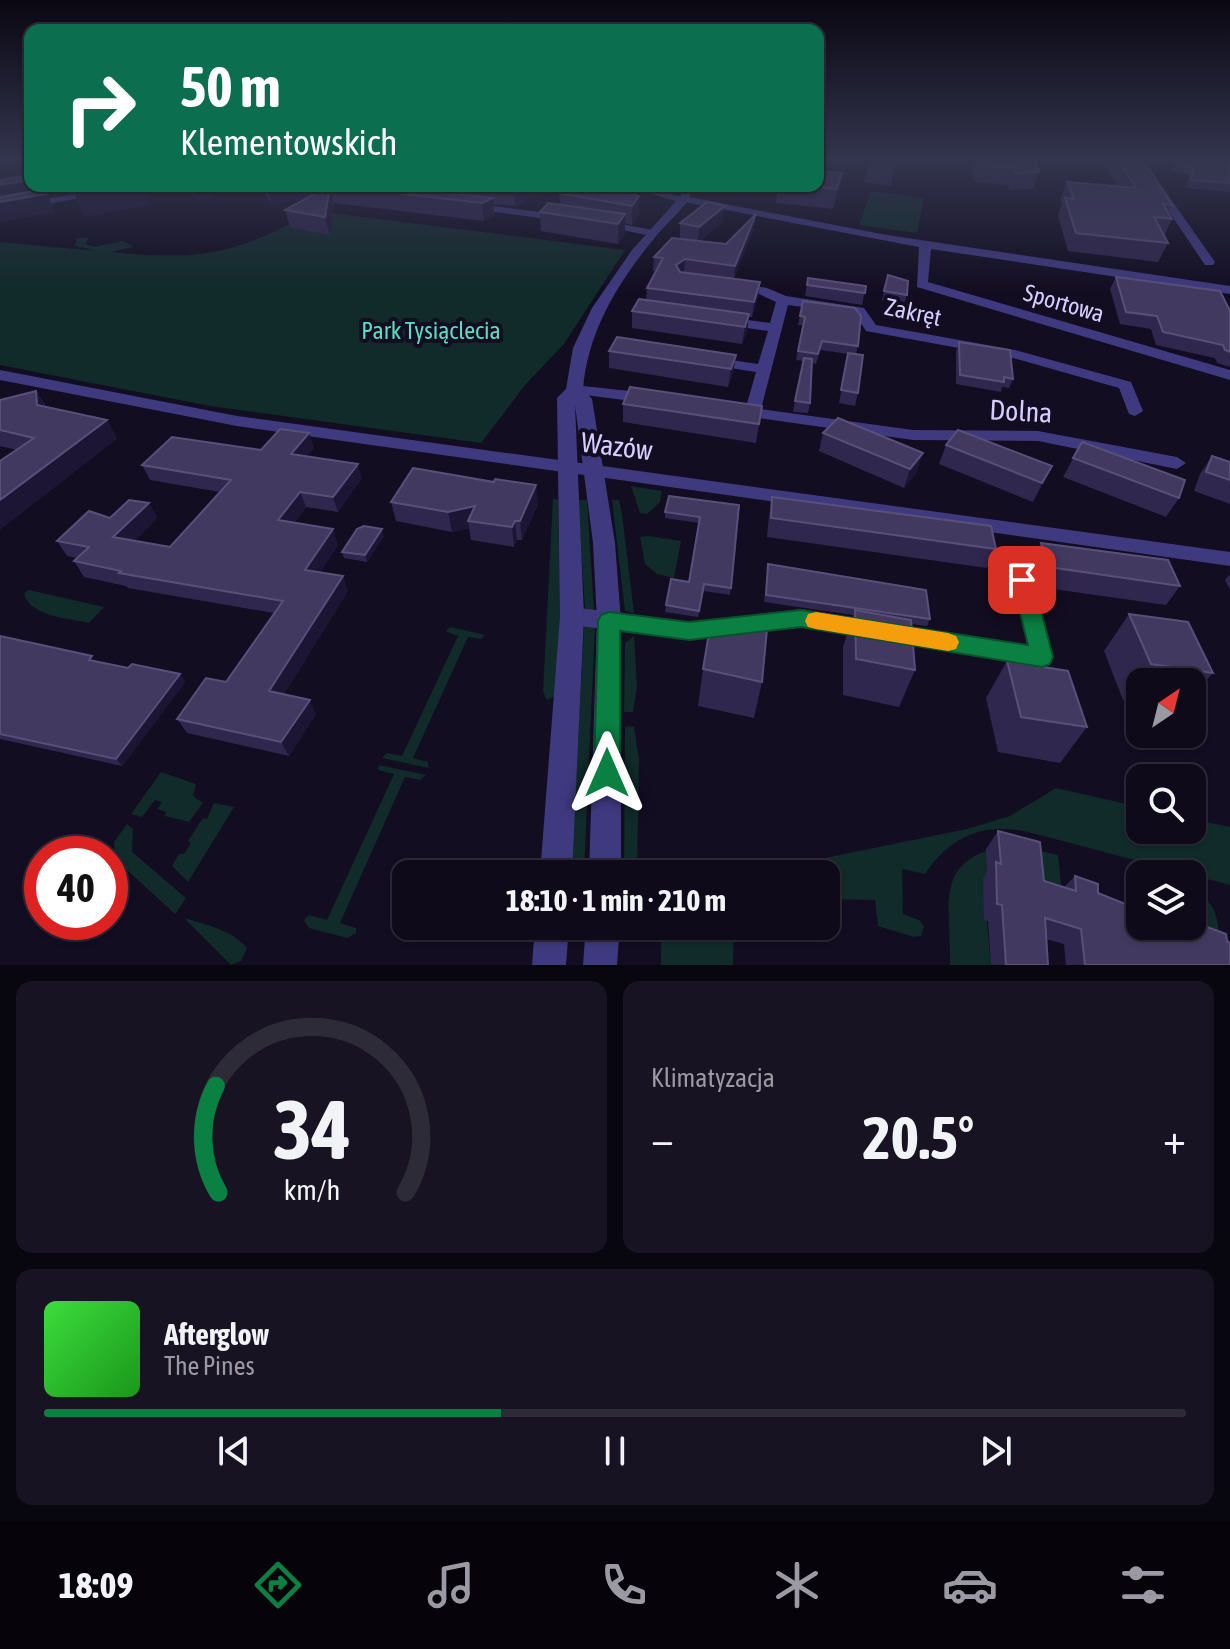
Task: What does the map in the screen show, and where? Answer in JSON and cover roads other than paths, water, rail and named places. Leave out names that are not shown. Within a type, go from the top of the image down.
[{"type":"street","points":[[0,210],[40,203]]},
{"type":"street","points":[[557,860],[572,616],[566,398],[574,390],[574,367],[588,329],[652,233],[672,217],[674,203]]},
{"type":"street","points":[[701,203],[769,219],[925,247],[1230,290]]},
{"type":"street","points":[[1168,203],[1209,262]]},
{"type":"street","points":[[455,204],[585,220],[652,233]]},
{"type":"street","name":"Sportowa","points":[[925,247],[921,284],[1230,375]]},
{"type":"street","points":[[715,284],[762,291],[783,300],[752,414]]},
{"type":"street","name":"Zakręt","points":[[783,300],[859,311],[871,328],[1015,354],[1126,385],[1135,411]]},
{"type":"street","points":[[714,319],[775,328]]},
{"type":"street","points":[[688,357],[764,369]]},
{"type":"street","name":"Wazów","points":[[0,375],[209,417],[1230,559]]},
{"type":"street","points":[[574,390],[659,400]]},
{"type":"street","points":[[574,390],[583,399],[596,470],[609,621],[605,860]]},
{"type":"street","name":"Dolna","points":[[721,409],[913,435],[1038,436],[1177,463]]},
{"type":"street","points":[[572,616],[689,631],[801,618],[1042,657],[1018,564]]},
{"type":"street","points":[[549,965],[551,940]]},
{"type":"street","points":[[600,965],[602,940]]},
{"type":"park label","name":"Park Tysiąclecia","points":[[431,330]]}]
